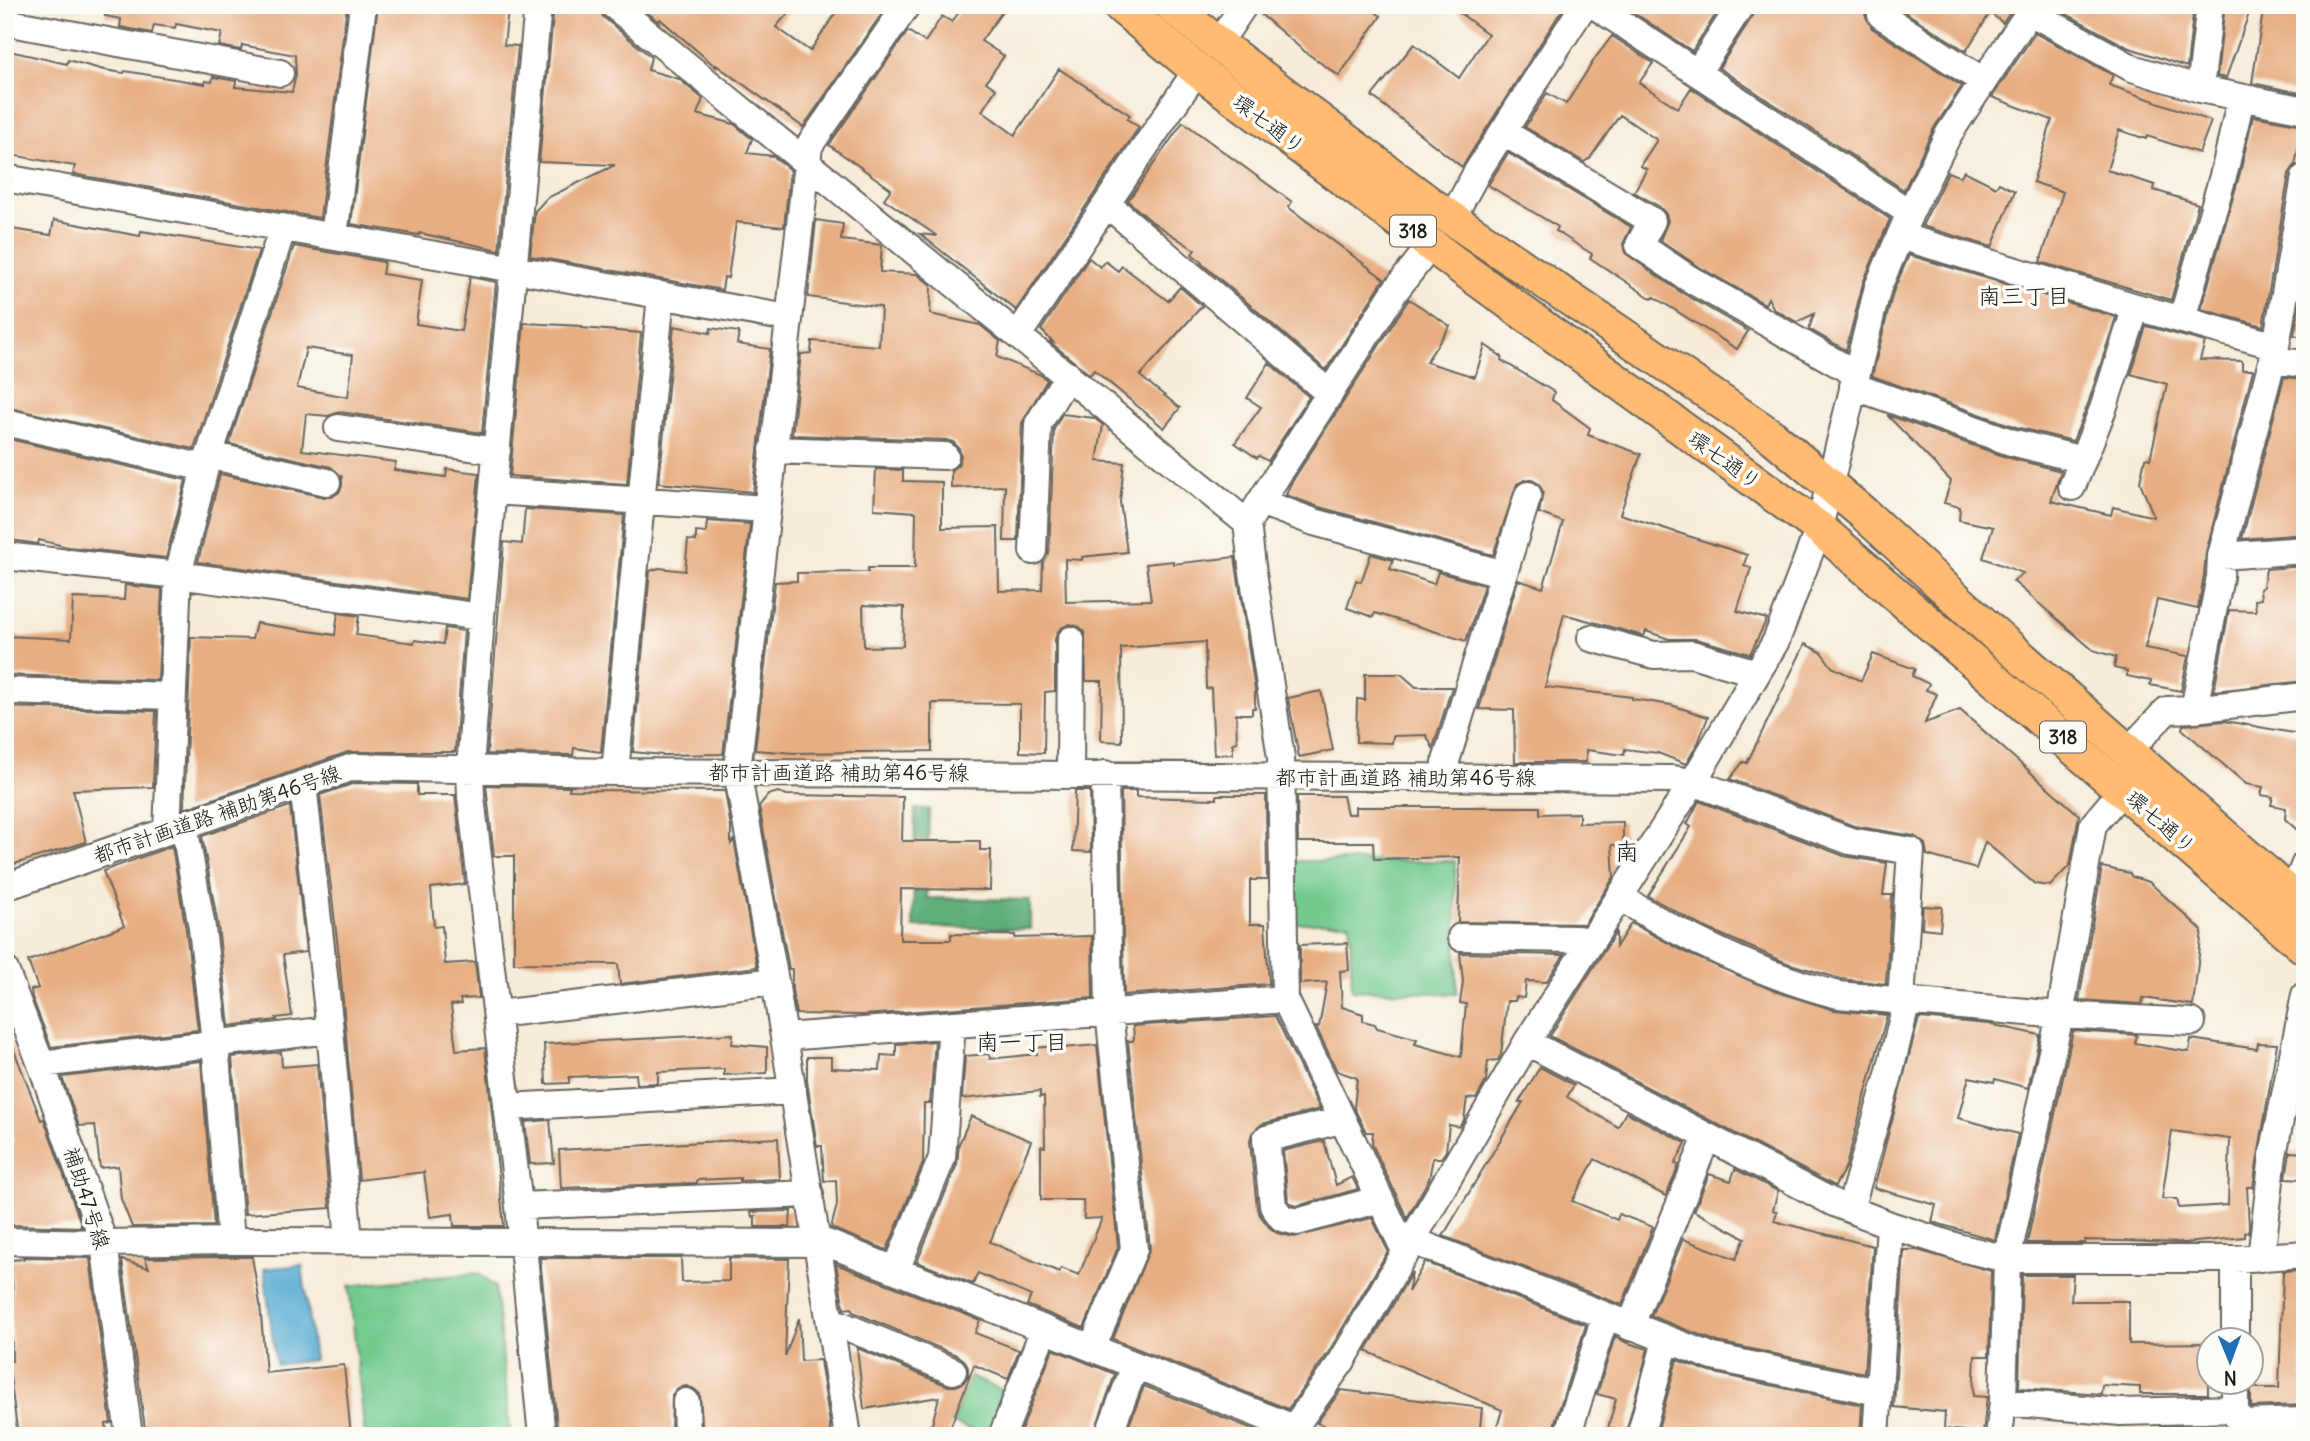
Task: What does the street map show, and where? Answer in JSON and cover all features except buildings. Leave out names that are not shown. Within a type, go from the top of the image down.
[{"type":"main road","name":"環七通り","points":[[1119,5],[1197,70],[1430,245],[1819,528],[2305,948]]},
{"type":"main road","name":"環七通り","points":[[1171,5],[1218,44],[1451,218],[1773,437],[2298,901]]},
{"type":"main road","points":[[1712,450],[1738,411]]},
{"type":"street","points":[[334,236],[363,5]]},
{"type":"street","points":[[538,5],[481,617],[470,769],[542,1436]]},
{"type":"street","points":[[848,1436],[775,981],[737,771],[809,146],[907,5]]},
{"type":"street","points":[[1218,44],[1244,5]]},
{"type":"street","points":[[1451,218],[1477,172],[1584,5]]},
{"type":"street","points":[[1594,5],[1697,72],[1905,225],[2136,307],[2182,319],[2305,364]]},
{"type":"street","points":[[1697,72],[1741,5]]},
{"type":"street","points":[[1887,5],[1881,15],[1983,81]]},
{"type":"street","points":[[2200,89],[2210,5]]},
{"type":"street","points":[[616,6],[1068,375],[1254,513],[1314,522],[1504,574]]},
{"type":"street","points":[[5,1241],[827,1243],[1092,1348],[1291,1432],[1342,1361],[1527,1042],[1693,782],[1776,641],[1819,528],[1878,287],[1948,135],[2032,8],[2132,68],[2200,89],[2305,110]]},
{"type":"street","points":[[5,22],[280,73]]},
{"type":"street","points":[[1018,335],[1197,70]]},
{"type":"street","points":[[2182,319],[2225,169],[2241,98]]},
{"type":"street","points":[[1503,132],[1652,221],[1639,245],[1854,380],[2011,442],[2083,460]]},
{"type":"street","points":[[2194,709],[2220,578],[2221,556],[2274,353],[2305,177]]},
{"type":"street","points":[[5,178],[334,236],[513,271],[788,318]]},
{"type":"street","points":[[1107,204],[1330,394]]},
{"type":"street","points":[[230,1241],[215,1042],[202,928],[176,828],[172,696],[178,575],[207,461],[283,227]]},
{"type":"street","points":[[1430,245],[1395,291],[1254,513],[1252,566],[1281,758],[1285,999],[1380,1199],[1410,1247],[1713,1357],[1878,1392]]},
{"type":"street","points":[[615,772],[661,295]]},
{"type":"street","points":[[2073,486],[2103,410],[2136,307]]},
{"type":"street","points":[[1033,551],[1038,424],[1068,375]]},
{"type":"street","points":[[5,422],[327,482]]},
{"type":"street","points":[[338,428],[496,451]]},
{"type":"street","points":[[773,450],[945,456]]},
{"type":"street","points":[[493,491],[767,509]]},
{"type":"street","points":[[1446,776],[1446,761],[1528,495]]},
{"type":"street","points":[[2221,556],[2305,550]]},
{"type":"street","points":[[5,556],[178,575],[481,617]]},
{"type":"street","points":[[1591,638],[1654,655],[1692,654],[1757,673]]},
{"type":"street","points":[[1070,774],[1071,640]]},
{"type":"street","points":[[5,691],[172,696]]},
{"type":"street","points":[[2128,751],[2167,710],[2305,696]]},
{"type":"street","name":"都市計画道路 補助第46号線","points":[[5,887],[353,767],[615,772],[1673,779],[1693,782],[1850,841],[1912,851],[1903,1000]]},
{"type":"street","points":[[1092,1348],[1135,1249],[1109,1012],[1105,774]]},
{"type":"street","points":[[303,784],[330,1030],[349,1241]]},
{"type":"street","points":[[1999,1436],[2003,1402],[2007,1259],[2060,1016],[2093,825],[2123,789]]},
{"type":"street","points":[[2298,901],[2305,864]]},
{"type":"street","points":[[1620,897],[1681,934],[1804,986],[1838,995],[2060,1016],[2192,1022]]},
{"type":"street","points":[[1461,937],[1591,941]]},
{"type":"street","name":"補助47号線","points":[[5,970],[104,1243],[129,1436]]},
{"type":"street","points":[[497,1014],[775,981]]},
{"type":"street","points":[[2237,1326],[2248,1259],[2273,1155],[2305,995]]},
{"type":"street","points":[[784,1037],[1285,999]]},
{"type":"street","points":[[1850,1209],[1905,1013],[1903,1000]]},
{"type":"street","points":[[896,1269],[942,1158],[952,1024]]},
{"type":"street","points":[[41,1064],[330,1030]]},
{"type":"street","points":[[1527,1042],[1850,1209],[1961,1248],[2007,1259],[2248,1259],[2305,1254]]},
{"type":"street","points":[[507,1107],[793,1091]]},
{"type":"street","points":[[1341,1120],[1266,1139],[1273,1206],[1282,1218],[1297,1222],[1380,1199]]},
{"type":"street","points":[[1630,1327],[1707,1137]]},
{"type":"street","points":[[519,1206],[810,1194]]},
{"type":"street","points":[[1876,1436],[1890,1225]]},
{"type":"street","points":[[1569,1436],[1605,1317]]},
{"type":"street","points":[[830,1324],[837,1323],[953,1371]]},
{"type":"street","points":[[1002,1436],[1044,1329]]},
{"type":"street","points":[[1640,1436],[1666,1341]]},
{"type":"street","points":[[1108,1436],[1135,1366]]},
{"type":"street","points":[[2236,1396],[2238,1423]]},
{"type":"street","points":[[686,1402],[687,1436]]},
{"type":"street","points":[[2003,1402],[2238,1423],[2305,1421]]},
{"type":"green space","points":[[915,809],[929,809],[927,898],[1030,900],[1030,929],[913,927]]},
{"type":"green space","points":[[1288,861],[1455,861],[1457,994],[1352,990],[1350,923],[1287,923]]},
{"type":"green space","points":[[478,1273],[495,1287],[511,1433],[499,1436],[365,1436],[349,1286]]},
{"type":"green space","points":[[969,1377],[1011,1393],[994,1436],[952,1423]]},
{"type":"water","points":[[302,1265],[314,1360],[276,1365],[264,1269]]},
{"type":"district","name":"南三丁目","points":[[2024,295]]},
{"type":"district","name":"南","points":[[1627,851]]},
{"type":"district","name":"南一丁目","points":[[1022,1041]]}]
